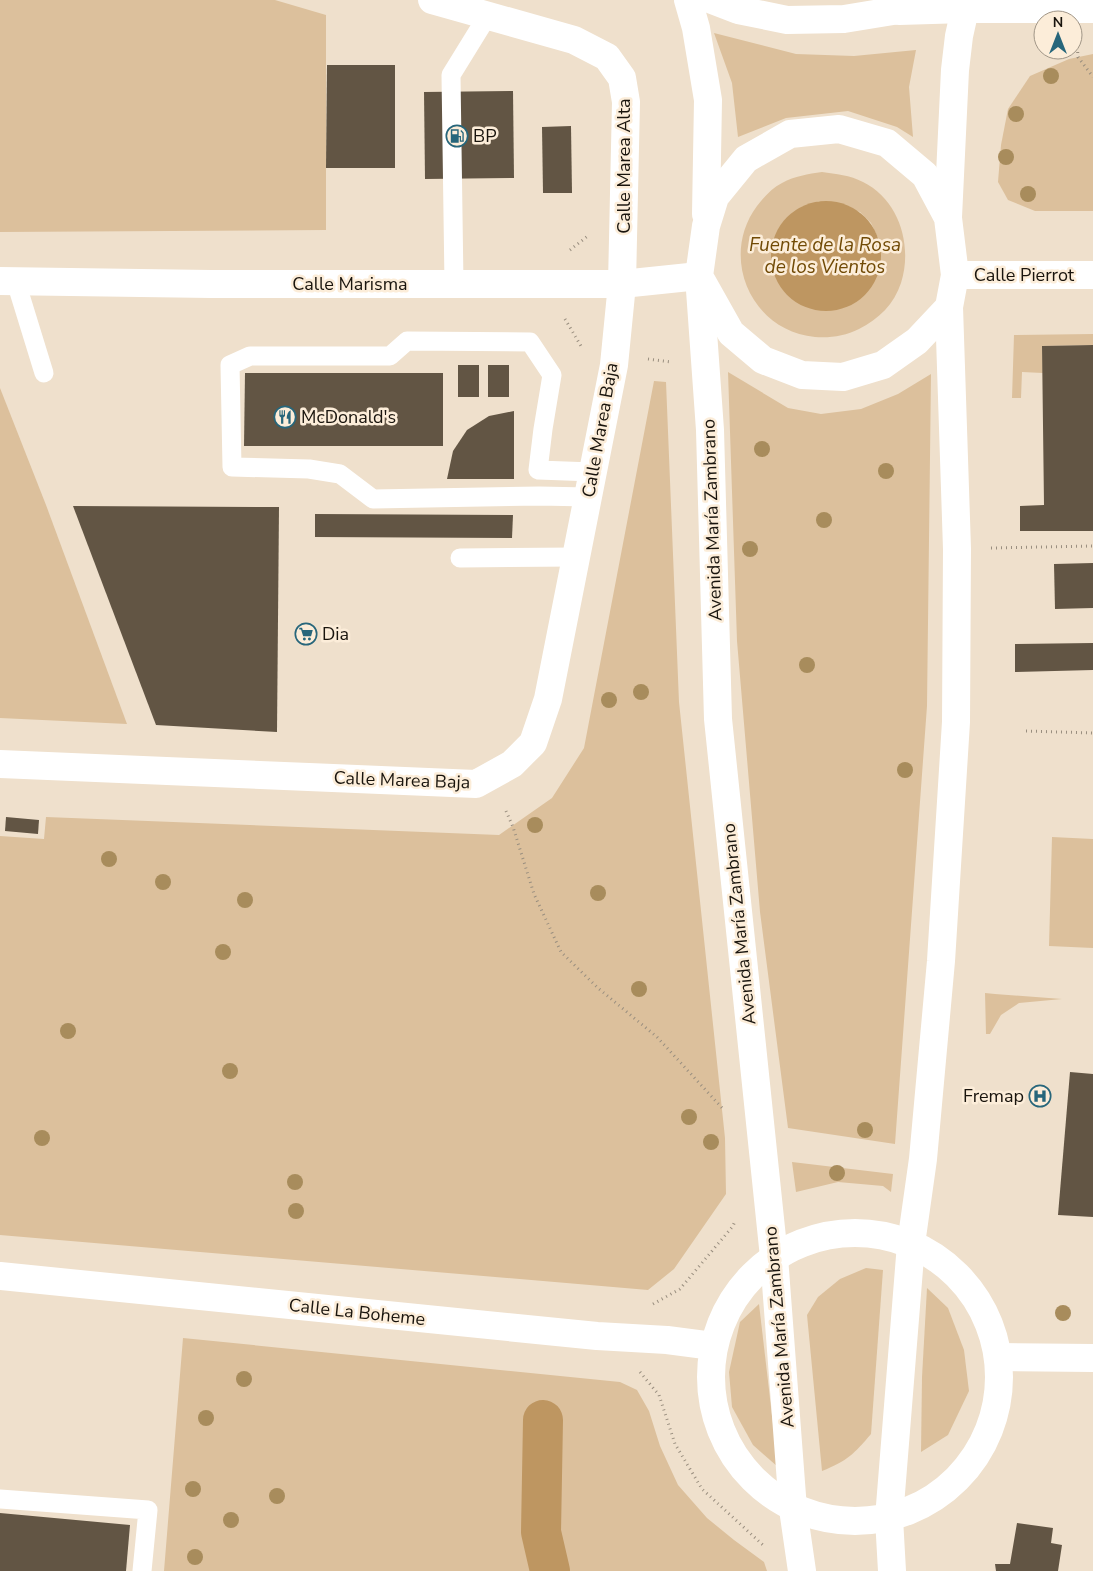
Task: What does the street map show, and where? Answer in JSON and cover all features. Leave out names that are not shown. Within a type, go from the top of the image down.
[{"type":"main road","name":"Calle Marea Alta","points":[[432,0],[574,40],[607,58],[622,78],[626,102],[622,284]]},
{"type":"main road","points":[[688,0],[696,28],[708,100],[706,226]]},
{"type":"main road","points":[[712,0],[738,10],[786,20],[844,19],[893,11],[966,4],[1093,9]]},
{"type":"main road","points":[[893,11],[927,0]]},
{"type":"main road","points":[[892,1571],[889,1518],[911,1244],[924,1149],[944,911],[956,722],[957,549],[949,307],[955,275],[948,218],[955,70],[959,36],[966,4]]},
{"type":"main road","points":[[706,226],[715,197],[746,159],[790,134],[839,128],[887,143],[925,175],[948,218]]},
{"type":"main road","name":"Avenida María Zambrano","points":[[706,226],[699,276],[710,430],[718,719],[774,1257],[793,1509],[802,1571]]},
{"type":"main road","name":"Calle Pierrot","points":[[955,275],[1093,275]]},
{"type":"main road","points":[[699,276],[731,333],[763,360],[802,375],[843,377],[883,365],[917,340],[949,307]]},
{"type":"main road","name":"Calle Marisma","points":[[8,282],[622,284],[699,276]]},
{"type":"main road","name":"Calle Marea Baja","points":[[0,764],[476,784],[512,764],[533,743],[548,699],[614,366],[622,284]]},
{"type":"main road","points":[[841,1233],[877,1234],[911,1244],[953,1271],[984,1311],[999,1358],[998,1400],[986,1441],[961,1476],[928,1502],[889,1518],[840,1522],[793,1509],[760,1487],[734,1458],[718,1424],[710,1385],[713,1346],[726,1311],[746,1281],[774,1257],[806,1241],[841,1233]]},
{"type":"main road","name":"Calle La Boheme","points":[[0,1276],[713,1346]]},
{"type":"main road","points":[[999,1358],[1093,1358]]},
{"type":"lane","points":[[454,284],[451,75],[488,15]]},
{"type":"lane","points":[[8,282],[44,372]]},
{"type":"lane","points":[[407,340],[530,342],[552,375],[538,470],[590,485],[538,496],[372,499],[340,474],[309,469],[232,467],[230,365],[250,356],[390,356],[407,340]]},
{"type":"lane","points":[[460,558],[576,557]]},
{"type":"lane","points":[[0,1499],[148,1510],[142,1571]]},
{"type":"path","points":[[568,252],[591,234]]},
{"type":"path","points":[[541,284],[540,307],[566,319],[583,348],[673,362]]},
{"type":"path","points":[[957,549],[1093,546]]},
{"type":"path","points":[[1026,731],[1093,733]]},
{"type":"path","points":[[506,811],[513,827],[534,894],[561,952],[598,988],[657,1037],[726,1112]]},
{"type":"path","points":[[736,1218],[733,1226],[680,1289],[640,1311],[634,1366],[659,1395],[675,1444],[702,1489],[764,1546]]},
{"type":"shaded area","points":[[0,0],[275,0],[326,15],[326,230],[0,232]]},
{"type":"shaded area","points":[[714,33],[796,54],[854,56],[916,50],[909,87],[913,137],[897,127],[848,111],[786,118],[738,137],[732,83]]},
{"type":"shaded area","points":[[1093,54],[1093,211],[1035,211],[1008,200],[998,182],[1001,145],[1008,109],[1030,76],[1067,60],[1083,60],[1083,56]]},
{"type":"shaded area","points":[[822,172],[843,175],[863,182],[886,200],[900,225],[904,239],[905,254],[901,283],[894,298],[885,310],[873,321],[859,329],[832,337],[815,337],[793,332],[774,321],[759,306],[748,288],[742,268],[741,247],[746,226],[757,206],[768,193],[782,183],[797,177]],"holes":[[[817,201],[860,212],[871,223],[879,240]]]},
{"type":"shaded area","points":[[1093,334],[1093,345],[1042,346],[1043,373],[1022,372],[1021,398],[1012,398],[1014,335]]},
{"type":"shaded area","points":[[728,372],[788,408],[821,414],[861,409],[898,394],[931,374],[927,706],[895,1144],[788,1128],[760,912],[737,641]]},
{"type":"shaded area","points":[[654,381],[666,382],[679,702],[725,1138],[726,1194],[674,1269],[648,1290],[0,1235],[0,836],[44,839],[46,817],[499,835],[552,798],[584,748]]},
{"type":"shaded area","points":[[0,388],[46,505],[127,724],[0,718]]},
{"type":"shaded area","points":[[1052,837],[1093,839],[1093,948],[1049,946]]},
{"type":"shaded area","points":[[985,993],[1062,999],[1019,1003],[1001,1015],[990,1034],[986,1034]]},
{"type":"shaded area","points":[[792,1162],[893,1174],[891,1192],[883,1186],[838,1182],[796,1192]]},
{"type":"shaded area","points":[[866,1268],[883,1270],[871,1434],[850,1456],[822,1471],[807,1315],[818,1297],[840,1279]]},
{"type":"shaded area","points":[[927,1288],[948,1308],[964,1350],[969,1391],[948,1435],[921,1452],[922,1377]]},
{"type":"shaded area","points":[[759,1304],[778,1467],[753,1445],[732,1407],[729,1372],[740,1322]]},
{"type":"shaded area","points":[[183,1338],[620,1382],[637,1390],[649,1411],[660,1446],[678,1485],[707,1518],[764,1562],[767,1571],[164,1571]]},
{"type":"water","name":"Fuente de la Rosa de los Vientos","points":[[826,201],[847,205],[865,217],[877,235],[881,256],[877,277],[865,295],[847,307],[826,311],[805,307],[787,295],[775,277],[771,256],[775,235],[787,217],[805,205]]},
{"type":"building","points":[[327,65],[395,65],[395,168],[326,168]]},
{"type":"building","points":[[513,91],[514,178],[425,179],[424,92]]},
{"type":"building","points":[[571,126],[572,193],[543,193],[542,127]]},
{"type":"building","points":[[1093,345],[1093,531],[1020,531],[1020,506],[1044,505],[1042,346]]},
{"type":"building","points":[[458,365],[479,365],[479,397],[458,397]]},
{"type":"building","points":[[488,365],[509,365],[509,397],[488,397]]},
{"type":"building","points":[[245,373],[443,373],[443,446],[244,446]]},
{"type":"building","points":[[514,411],[514,479],[447,479],[453,451],[467,430],[489,416]]},
{"type":"building","points":[[73,506],[279,507],[277,732],[156,725]]},
{"type":"building","points":[[315,514],[513,515],[512,538],[315,537]]},
{"type":"building","points":[[1093,563],[1093,608],[1055,609],[1054,564]]},
{"type":"building","points":[[1093,643],[1093,670],[1015,672],[1015,644]]},
{"type":"building","points":[[6,817],[39,820],[38,834],[5,831]]},
{"type":"building","points":[[1070,1072],[1093,1074],[1093,1217],[1058,1215]]},
{"type":"building","points":[[0,1513],[130,1525],[126,1571],[0,1571]]},
{"type":"building","points":[[1017,1523],[1053,1528],[1051,1543],[1062,1545],[1058,1571],[996,1571],[995,1564],[1010,1564]]},
{"type":"waterway","points":[[543,1420],[541,1532],[550,1571]]},
{"type":"place","name":"BP","points":[[457,136]]},
{"type":"place","name":"McDonald's","points":[[285,417]]},
{"type":"place","name":"Dia","points":[[306,634]]},
{"type":"place","name":"Fremap","points":[[1040,1096]]}]
